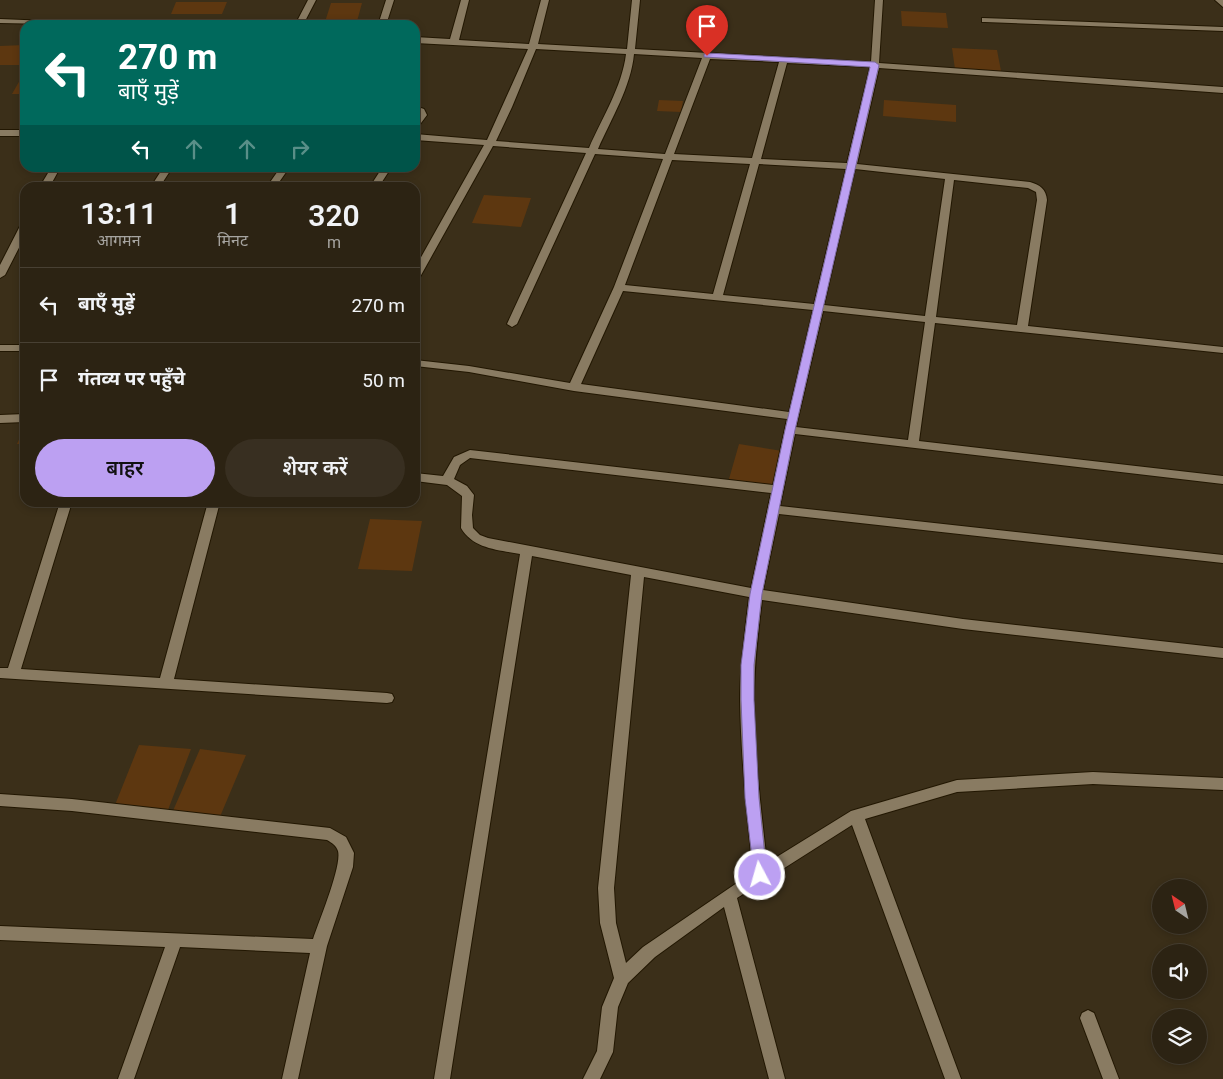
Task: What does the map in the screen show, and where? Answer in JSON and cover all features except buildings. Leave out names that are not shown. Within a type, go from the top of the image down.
[{"type":"street","points":[[302,20],[312,0]]},
{"type":"street","points":[[384,20],[390,0]]},
{"type":"street","points":[[454,42],[465,0]]},
{"type":"street","points":[[420,268],[490,143],[514,94],[533,46],[545,0]]},
{"type":"street","points":[[512,324],[621,88],[629,66],[636,0]]},
{"type":"street","points":[[760,875],[752,798],[747,700],[748,665],[756,594],[793,416],[875,65],[879,0]]},
{"type":"street","points":[[1219,0],[1223,5]]},
{"type":"street","points":[[985,20],[1223,29]]},
{"type":"street","points":[[0,21],[20,22]]},
{"type":"street","points":[[420,40],[875,65],[1223,90]]},
{"type":"street","points":[[574,387],[619,287],[707,56]]},
{"type":"street","points":[[717,297],[784,60]]},
{"type":"street","points":[[0,133],[20,133]]},
{"type":"street","points":[[420,137],[668,157],[851,166],[1022,184],[1037,188],[1042,193],[1042,200],[1022,329]]},
{"type":"street","points":[[912,445],[950,176]]},
{"type":"street","points":[[0,275],[20,236]]},
{"type":"street","points":[[619,287],[1223,350]]},
{"type":"street","points":[[0,348],[20,348]]},
{"type":"street","points":[[420,363],[469,368],[574,387],[793,416]]},
{"type":"street","points":[[0,419],[20,418]]},
{"type":"street","points":[[790,430],[1223,480]]},
{"type":"street","points":[[448,480],[455,460],[470,454],[778,490]]},
{"type":"street","points":[[420,477],[448,480],[462,486],[468,495],[465,524],[468,533],[479,541],[756,594],[963,624],[1223,653]]},
{"type":"street","points":[[64,507],[7,673],[387,698]]},
{"type":"street","points":[[166,683],[213,507]]},
{"type":"street","points":[[774,508],[1223,559]]},
{"type":"street","points":[[442,1079],[527,551]]},
{"type":"street","points":[[622,978],[608,923],[606,888],[638,572]]},
{"type":"street","points":[[591,1079],[605,1052],[610,1007],[622,978],[649,952],[729,895],[856,815],[957,786],[1093,778],[1223,784]]},
{"type":"street","points":[[0,800],[72,805],[330,834],[341,841],[346,852],[345,867],[319,946],[290,1079]]},
{"type":"street","points":[[856,815],[954,1079]]},
{"type":"street","points":[[729,895],[776,1079]]},
{"type":"street","points":[[0,933],[319,946]]},
{"type":"street","points":[[126,1079],[175,940]]},
{"type":"street","points":[[1088,1018],[1111,1079]]},
{"type":"route","points":[[707,56],[875,65],[790,430],[756,594],[748,665],[747,700],[752,798],[760,875]]}]
